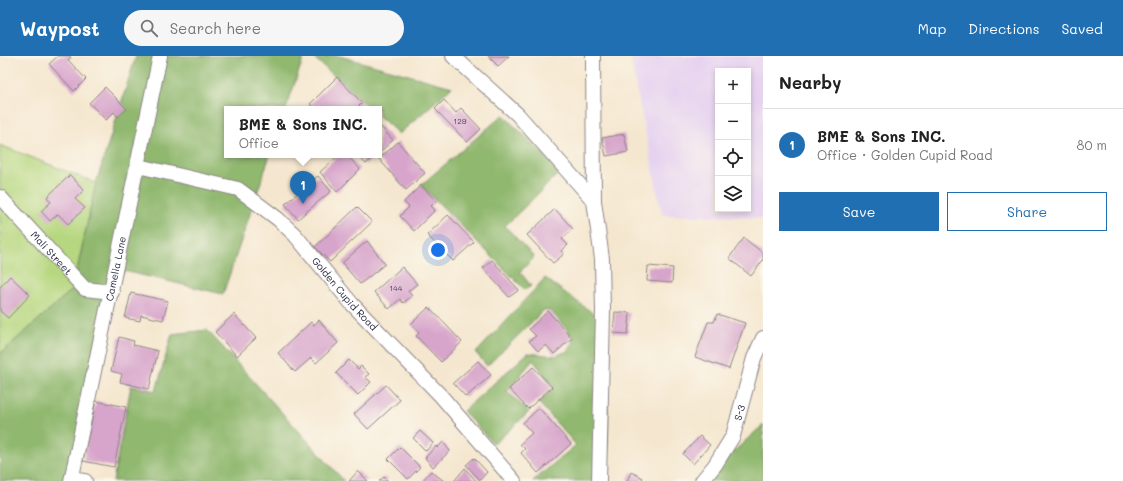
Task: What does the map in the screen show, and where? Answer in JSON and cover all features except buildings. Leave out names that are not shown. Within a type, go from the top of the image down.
[{"type":"street","name":"Camelia Lane","points":[[76,480],[84,414],[112,292],[160,56]]},
{"type":"street","points":[[453,56],[518,115],[594,201]]},
{"type":"street","points":[[593,56],[594,201],[602,260],[604,311],[599,481]]},
{"type":"street","name":"Golden Cupid Road","points":[[138,166],[238,189],[278,219],[295,236],[352,304],[441,396],[514,481]]},
{"type":"street","name":"Mali Street","points":[[0,197],[85,289],[112,292]]},
{"type":"street","name":"S-3","points":[[702,481],[715,465],[733,436],[754,358],[763,338]]},
{"type":"shaded area","points":[[630,56],[763,56],[763,218],[662,215]]},
{"type":"green space","points":[[136,56],[304,56],[287,106],[224,106],[224,158],[269,158],[223,294],[124,271],[112,292],[71,481],[0,481],[0,354],[73,289],[96,183]]},
{"type":"green space","points":[[312,56],[339,56],[452,87],[399,134],[382,119],[382,106],[368,106]]},
{"type":"green space","points":[[503,115],[561,171],[505,226],[534,257],[520,272],[531,286],[525,290],[421,185]]},
{"type":"green space","points":[[0,145],[96,183],[73,289],[0,354]]},
{"type":"green space","points":[[545,278],[605,322],[608,418],[607,481],[533,481],[576,445],[539,403],[554,387],[533,360],[507,391],[529,412],[494,444],[463,411],[528,353],[555,356],[568,351],[574,338],[551,311],[544,310],[487,366],[476,353]]},
{"type":"green space","points":[[207,330],[344,481],[113,481],[131,386],[156,391],[172,334]]},
{"type":"green space","points":[[763,425],[763,481],[702,481],[709,474]]},
{"type":"place","name":"BME & Sons INC.","points":[[303,204]]}]
